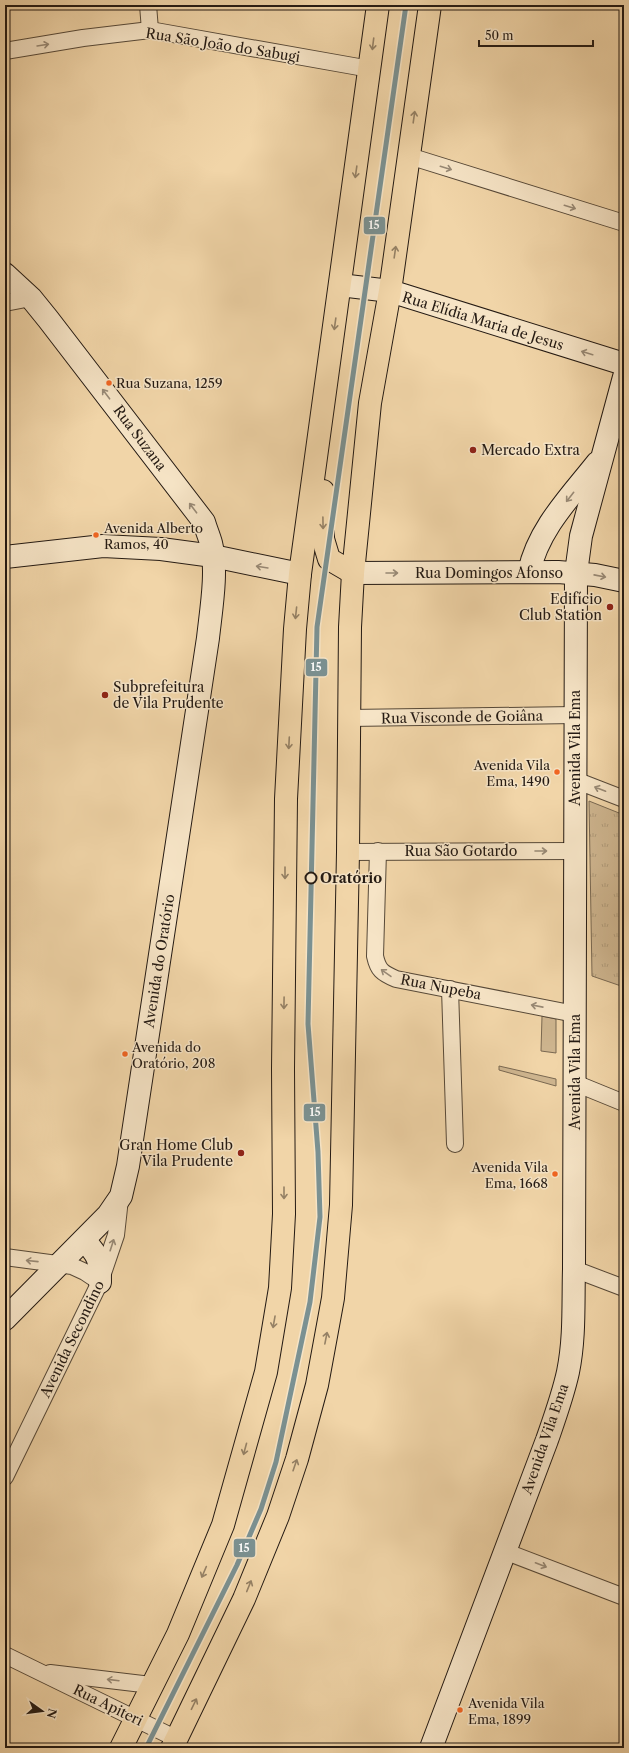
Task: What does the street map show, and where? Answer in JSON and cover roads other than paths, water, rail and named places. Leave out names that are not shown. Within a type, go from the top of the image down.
[{"type":"main road","points":[[121,1748],[151,1685],[178,1634],[223,1525],[266,1372],[280,1288],[284,1214],[283,1069],[286,799],[295,629],[300,574],[378,5]]},
{"type":"main road","points":[[174,1743],[244,1599],[278,1516],[297,1459],[317,1386],[334,1298],[341,1205],[348,852],[350,627],[353,573],[370,403],[390,291],[430,5]]},
{"type":"main road","name":"Rua Suzana","points":[[5,274],[31,298],[83,363],[204,522],[211,542],[213,556]]},
{"type":"main road","name":"Rua Elídia Maria de Jesus","points":[[340,285],[390,291],[624,364]]},
{"type":"main road","name":"Avenida Vila Ema","points":[[431,1748],[562,1397],[571,1354],[574,1269],[576,573],[581,536],[624,377]]},
{"type":"main road","points":[[325,400],[323,539],[329,559],[353,573]]},
{"type":"main road","points":[[529,572],[532,557],[537,544],[546,529],[602,455]]},
{"type":"main road","points":[[5,557],[103,546],[161,548],[213,556],[300,574]]},
{"type":"main road","name":"Avenida do Oratório","points":[[5,1319],[108,1215],[121,1196],[128,1166],[206,646],[213,594],[213,556]]},
{"type":"main road","name":"Rua Domingos Afonso","points":[[353,573],[576,573],[624,581]]},
{"type":"main road","points":[[84,1240],[96,1253],[98,1258],[100,1264],[100,1282]]},
{"type":"street","points":[[148,5],[150,30]]},
{"type":"street","name":"Rua São João do Sabugi","points":[[5,51],[83,38],[150,30],[370,69]]},
{"type":"street","points":[[409,156],[624,224]]},
{"type":"street","points":[[5,302],[31,298]]},
{"type":"street","name":"Rua Visconde de Goiâna","points":[[349,718],[575,715]]},
{"type":"street","points":[[575,780],[624,799]]},
{"type":"street","name":"Rua Nupeba","points":[[378,851],[375,956],[378,967],[384,973],[396,979],[575,1014]]},
{"type":"street","name":"Rua São Gotardo","points":[[348,852],[575,851]]},
{"type":"street","points":[[450,989],[456,1144]]},
{"type":"street","points":[[574,1083],[624,1103]]},
{"type":"street","name":"Avenida Secondino","points":[[5,1477],[100,1282],[116,1235],[121,1196]]},
{"type":"street","points":[[5,1257],[72,1266],[85,1272],[100,1282]]},
{"type":"street","points":[[574,1269],[624,1288]]},
{"type":"street","points":[[504,1551],[624,1598]]},
{"type":"street","name":"Rua Apiteri","points":[[5,1655],[136,1719],[174,1743]]},
{"type":"street","name":"Rua Apiteri","points":[[39,1672],[151,1685]]},
{"type":"place","name":"Rua Suzana, 1259","points":[[109,383]]},
{"type":"place","name":"Mercado Extra","points":[[473,450]]},
{"type":"place","name":"Avenida Alberto Ramos, 40","points":[[96,535]]},
{"type":"place","name":"Edifício Club Station","points":[[610,607]]},
{"type":"place","name":"Subprefeitura de Vila Prudente","points":[[105,695]]},
{"type":"place","name":"Avenida Vila Ema, 1490","points":[[557,772]]},
{"type":"place","name":"Oratório","points":[[311,878]]},
{"type":"place","name":"Avenida do Oratório, 208","points":[[125,1054]]},
{"type":"place","name":"Gran Home Club Vila Prudente","points":[[241,1153]]},
{"type":"place","name":"Avenida Vila Ema, 1668","points":[[555,1174]]},
{"type":"place","name":"Avenida Vila Ema, 1899","points":[[460,1710]]}]
